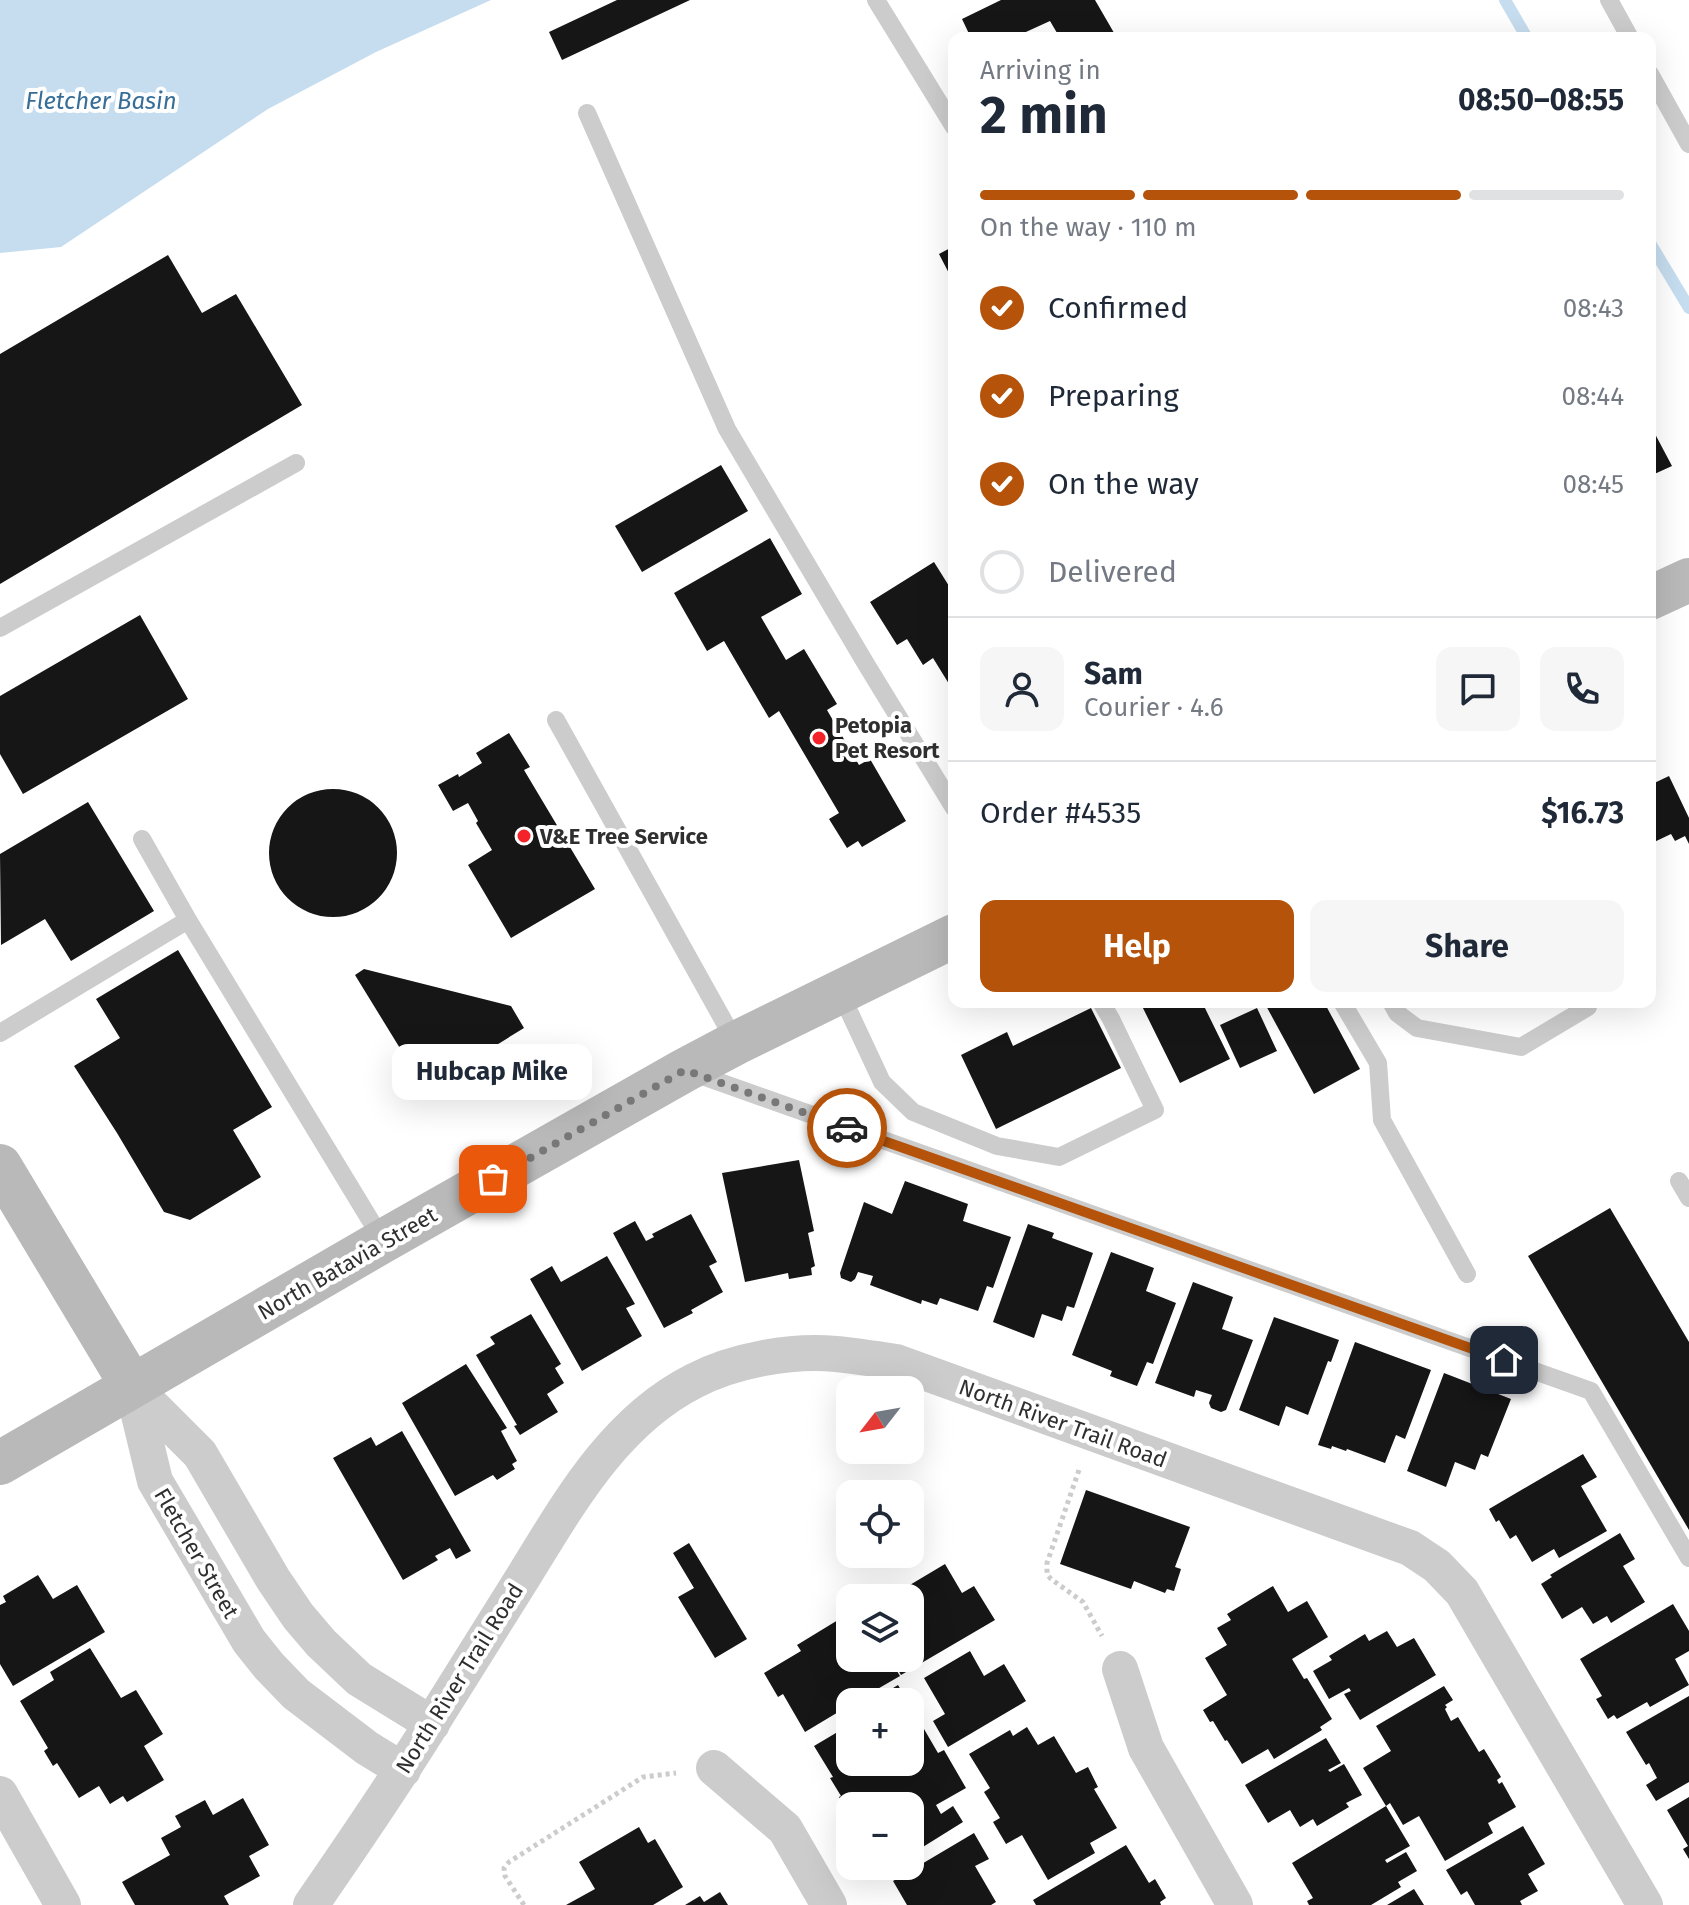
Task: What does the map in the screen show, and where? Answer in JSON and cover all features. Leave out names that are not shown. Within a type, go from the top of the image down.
[{"type":"main road","points":[[1656,595],[1689,580]]},
{"type":"main road","name":"North Batavia Street","points":[[0,1463],[685,1070],[948,939]]},
{"type":"main road","points":[[0,1166],[132,1386]]},
{"type":"street","name":"North River Trail Road","points":[[311,1905],[403,1770],[553,1528],[619,1437],[655,1406],[695,1380],[742,1363],[784,1355],[833,1354],[896,1362],[1410,1548],[1437,1566],[1462,1592],[1645,1905]]},
{"type":"street","points":[[132,1386],[200,1454],[273,1579],[321,1643],[359,1679],[432,1724]]},
{"type":"street","name":"Fletcher Street","points":[[132,1386],[155,1481],[249,1641],[296,1694],[367,1748],[403,1770]]},
{"type":"street","points":[[1120,1669],[1146,1748],[1235,1905]]},
{"type":"street","points":[[714,1768],[785,1829],[829,1905]]},
{"type":"street","points":[[0,1794],[63,1905]]},
{"type":"lane","points":[[876,0],[948,117]]},
{"type":"lane","points":[[1609,0],[1627,32]]},
{"type":"lane","points":[[1656,85],[1689,144]]},
{"type":"lane","points":[[587,113],[727,429],[948,798]]},
{"type":"lane","points":[[0,628],[296,463]]},
{"type":"lane","points":[[556,720],[736,1043]]},
{"type":"lane","points":[[142,839],[383,1241]]},
{"type":"lane","points":[[0,1033],[188,920]]},
{"type":"lane","points":[[840,992],[882,1082],[913,1112],[997,1146],[1059,1157],[1155,1110],[1105,1008]]},
{"type":"lane","points":[[1346,1008],[1378,1063],[1382,1120],[1467,1274]]},
{"type":"lane","points":[[1394,1008],[1417,1028],[1521,1047],[1586,1008]]},
{"type":"lane","points":[[685,1070],[1591,1391],[1689,1558]]},
{"type":"lane","points":[[1679,1181],[1689,1198]]},
{"type":"path","points":[[1092,1433],[1047,1563],[1047,1574],[1083,1602],[1120,1669]]},
{"type":"path","points":[[524,1905],[505,1876],[504,1868],[509,1862],[643,1777],[714,1768]]},
{"type":"water","name":"Fletcher Basin","points":[[0,0],[491,0],[376,52],[268,109],[61,247],[0,253]]},
{"type":"building","points":[[617,0],[690,0],[562,60],[549,32]]},
{"type":"building","points":[[1001,0],[1095,0],[1114,32],[1056,32],[1050,21],[1026,32],[968,32],[962,19]]},
{"type":"building","points":[[948,249],[948,271],[939,254]]},
{"type":"building","points":[[168,255],[202,313],[236,294],[302,405],[0,584],[0,354]]},
{"type":"building","points":[[1656,436],[1672,466],[1656,473]]},
{"type":"building","points":[[721,465],[748,511],[642,572],[615,526]]},
{"type":"building","points":[[770,538],[802,594],[761,617],[786,660],[804,649],[837,704],[827,710],[859,765],[870,759],[906,821],[862,847],[858,841],[847,848],[829,819],[839,813],[779,711],[769,718],[724,641],[707,651],[674,593]]},
{"type":"building","points":[[934,562],[948,584],[948,682],[933,658],[923,665],[907,639],[897,645],[870,602]]},
{"type":"building","points":[[140,615],[188,699],[23,794],[0,754],[0,696]]},
{"type":"building","name":"V&E Tree Service","points":[[509,733],[530,767],[524,770],[595,889],[511,938],[468,865],[492,850],[468,803],[453,811],[438,785],[482,763],[476,753]]},
{"type":"building","points":[[1669,776],[1689,818],[1689,844],[1685,836],[1675,841],[1671,834],[1656,841],[1656,782]]},
{"type":"building","points":[[333,789],[358,794],[378,808],[392,828],[397,853],[392,878],[378,898],[358,912],[333,917],[308,912],[288,898],[274,878],[269,853],[274,828],[288,808],[308,794]]},
{"type":"building","points":[[88,802],[154,911],[71,961],[45,919],[1,945],[0,854]]},
{"type":"building","points":[[178,950],[272,1107],[233,1130],[261,1177],[190,1220],[164,1212],[74,1066],[120,1038],[96,999]]},
{"type":"building","points":[[364,969],[511,1006],[524,1028],[425,1089],[355,975]]},
{"type":"building","points":[[1091,1008],[1121,1068],[996,1129],[961,1055],[1007,1032],[1013,1046]]},
{"type":"building","points":[[1143,1008],[1205,1008],[1230,1059],[1180,1083]]},
{"type":"building","points":[[1257,1008],[1277,1051],[1240,1068],[1220,1025]]},
{"type":"building","points":[[1267,1008],[1327,1008],[1360,1069],[1314,1094]]},
{"type":"building","points":[[799,1160],[814,1231],[808,1233],[815,1266],[811,1268],[812,1275],[789,1279],[788,1273],[745,1282],[722,1173]]},
{"type":"building","points":[[905,1181],[968,1204],[963,1221],[1011,1237],[993,1288],[987,1286],[978,1311],[940,1298],[937,1305],[922,1300],[921,1304],[870,1285],[873,1276],[858,1272],[851,1282],[841,1278],[840,1273],[864,1202],[892,1214]]},
{"type":"building","points":[[1610,1208],[1689,1342],[1689,1530],[1528,1256]]},
{"type":"building","points":[[691,1214],[717,1262],[709,1266],[723,1292],[664,1328],[613,1233],[635,1221],[646,1241],[654,1237],[652,1234]]},
{"type":"building","points":[[1028,1224],[1054,1233],[1052,1238],[1093,1253],[1074,1308],[1067,1306],[1062,1321],[1042,1314],[1034,1338],[993,1322]]},
{"type":"building","points":[[1111,1252],[1154,1268],[1146,1291],[1176,1303],[1153,1364],[1147,1362],[1137,1386],[1110,1376],[1112,1371],[1072,1355]]},
{"type":"building","points":[[607,1256],[635,1304],[626,1308],[642,1336],[582,1371],[530,1279],[552,1266],[561,1282]]},
{"type":"building","points":[[1193,1282],[1233,1297],[1222,1329],[1253,1340],[1226,1410],[1221,1412],[1211,1408],[1212,1395],[1196,1390],[1194,1397],[1155,1383]]},
{"type":"building","points":[[531,1314],[561,1364],[555,1368],[564,1383],[547,1394],[558,1412],[520,1435],[476,1355],[495,1344],[490,1337]]},
{"type":"building","points":[[1274,1317],[1339,1340],[1308,1415],[1286,1406],[1279,1426],[1239,1410]]},
{"type":"building","points":[[1355,1342],[1431,1370],[1405,1439],[1396,1435],[1385,1463],[1347,1449],[1318,1445]]},
{"type":"building","points":[[466,1364],[507,1428],[501,1431],[517,1461],[512,1464],[515,1469],[497,1480],[493,1475],[455,1496],[402,1403]]},
{"type":"building","points":[[1444,1373],[1511,1399],[1488,1457],[1481,1454],[1475,1470],[1455,1462],[1446,1487],[1407,1471]]},
{"type":"building","points":[[402,1431],[471,1551],[456,1559],[450,1548],[435,1556],[438,1560],[403,1580],[333,1458],[371,1437],[376,1446]]},
{"type":"building","points":[[1583,1454],[1597,1477],[1581,1486],[1607,1531],[1559,1558],[1554,1549],[1532,1562],[1516,1535],[1510,1539],[1489,1509]]},
{"type":"building","points":[[1086,1490],[1190,1527],[1175,1567],[1181,1569],[1174,1591],[1167,1589],[1165,1593],[1134,1581],[1131,1589],[1060,1564]]},
{"type":"building","points":[[1620,1533],[1635,1559],[1623,1566],[1645,1602],[1611,1623],[1607,1616],[1593,1624],[1582,1607],[1562,1619],[1541,1584],[1552,1577],[1550,1575]]},
{"type":"building","points":[[689,1543],[747,1639],[715,1658],[678,1597],[694,1588],[673,1553]]},
{"type":"building","points":[[945,1564],[962,1593],[974,1586],[995,1620],[924,1662],[924,1584],[911,1584]]},
{"type":"building","points":[[38,1575],[53,1599],[77,1585],[105,1632],[13,1686],[0,1664],[0,1605],[6,1602],[3,1596]]},
{"type":"building","points":[[1273,1586],[1288,1612],[1307,1601],[1328,1637],[1292,1659],[1332,1719],[1320,1727],[1322,1730],[1274,1759],[1268,1749],[1242,1764],[1203,1710],[1227,1695],[1205,1658],[1227,1645],[1217,1628],[1231,1620],[1227,1614]]},
{"type":"building","points":[[1673,1604],[1689,1631],[1689,1651],[1675,1659],[1689,1685],[1650,1707],[1647,1702],[1617,1719],[1614,1715],[1608,1719],[1596,1699],[1602,1696],[1580,1659]]},
{"type":"building","points":[[836,1621],[836,1672],[898,1672],[900,1676],[879,1688],[836,1688],[836,1713],[805,1732],[783,1694],[778,1697],[764,1673],[801,1651],[797,1645]]},
{"type":"building","points":[[1387,1631],[1397,1647],[1414,1638],[1436,1675],[1360,1720],[1344,1694],[1351,1691],[1349,1688],[1329,1699],[1313,1671],[1332,1660],[1329,1656],[1365,1634],[1369,1641]]},
{"type":"building","points":[[90,1648],[121,1698],[136,1690],[163,1734],[144,1746],[164,1780],[127,1802],[123,1796],[110,1804],[99,1786],[79,1798],[57,1763],[53,1766],[44,1751],[48,1748],[20,1701],[54,1680],[50,1672]]},
{"type":"building","points":[[970,1651],[984,1676],[1004,1664],[1026,1701],[948,1747],[933,1721],[945,1714],[924,1678]]},
{"type":"building","points":[[1444,1686],[1453,1700],[1445,1705],[1451,1721],[1458,1717],[1479,1752],[1484,1749],[1501,1777],[1497,1780],[1499,1784],[1502,1782],[1516,1807],[1488,1823],[1493,1833],[1445,1861],[1419,1816],[1403,1825],[1390,1803],[1386,1806],[1363,1768],[1391,1751],[1376,1726]]},
{"type":"building","points":[[1689,1696],[1689,1782],[1656,1801],[1646,1785],[1657,1778],[1626,1732]]},
{"type":"building","points":[[1027,1727],[1038,1745],[1054,1736],[1076,1773],[1088,1767],[1098,1787],[1094,1789],[1117,1828],[1090,1843],[1095,1853],[1048,1880],[1022,1835],[1006,1844],[993,1822],[1000,1818],[984,1792],[990,1788],[969,1754],[1010,1730],[1013,1736]]},
{"type":"building","points":[[924,1729],[938,1753],[944,1750],[966,1788],[936,1805],[941,1814],[953,1806],[963,1822],[924,1846],[924,1792],[839,1792],[814,1746],[836,1733],[836,1776],[924,1776]]},
{"type":"building","points":[[1326,1738],[1341,1763],[1328,1770],[1330,1772],[1344,1764],[1362,1795],[1346,1803],[1349,1807],[1317,1826],[1313,1819],[1300,1827],[1290,1810],[1268,1823],[1245,1785]]},
{"type":"building","points":[[1689,1797],[1689,1859],[1683,1849],[1688,1846],[1667,1810]]},
{"type":"building","points":[[243,1798],[269,1845],[249,1856],[260,1876],[224,1896],[229,1905],[135,1905],[122,1882],[170,1855],[161,1838],[181,1827],[175,1816],[205,1800],[213,1815]]},
{"type":"building","points":[[1386,1806],[1410,1846],[1385,1860],[1387,1863],[1406,1852],[1417,1871],[1398,1882],[1401,1887],[1371,1905],[1309,1905],[1307,1901],[1313,1898],[1292,1863]]},
{"type":"building","points":[[1523,1826],[1545,1864],[1528,1874],[1538,1891],[1520,1901],[1522,1905],[1475,1905],[1467,1891],[1461,1895],[1446,1870]]},
{"type":"building","points":[[639,1827],[648,1843],[655,1839],[683,1887],[653,1905],[566,1905],[595,1889],[579,1862]]},
{"type":"building","points":[[974,1833],[989,1859],[975,1866],[996,1902],[991,1905],[907,1905],[893,1881],[924,1880],[924,1863]]},
{"type":"building","points":[[1126,1845],[1149,1883],[1155,1879],[1166,1898],[1160,1902],[1161,1905],[1036,1905],[1033,1900]]},
{"type":"building","points":[[1414,1889],[1424,1905],[1387,1905]]},
{"type":"building","points":[[720,1892],[728,1905],[685,1905],[700,1896],[704,1902]]},
{"type":"waterway","points":[[1505,0],[1524,32]]},
{"type":"waterway","points":[[1656,253],[1689,308]]},
{"type":"way so far","points":[[493,1179],[685,1070],[847,1128]]},
{"type":"place","name":"Petopia Pet Resort","points":[[819,738]]},
{"type":"place","name":"V&E Tree Service","points":[[524,836]]},
{"type":"place","name":"Hubcap Mike","points":[[493,1179]]},
{"type":"route","points":[[847,1128],[1504,1360]]}]
